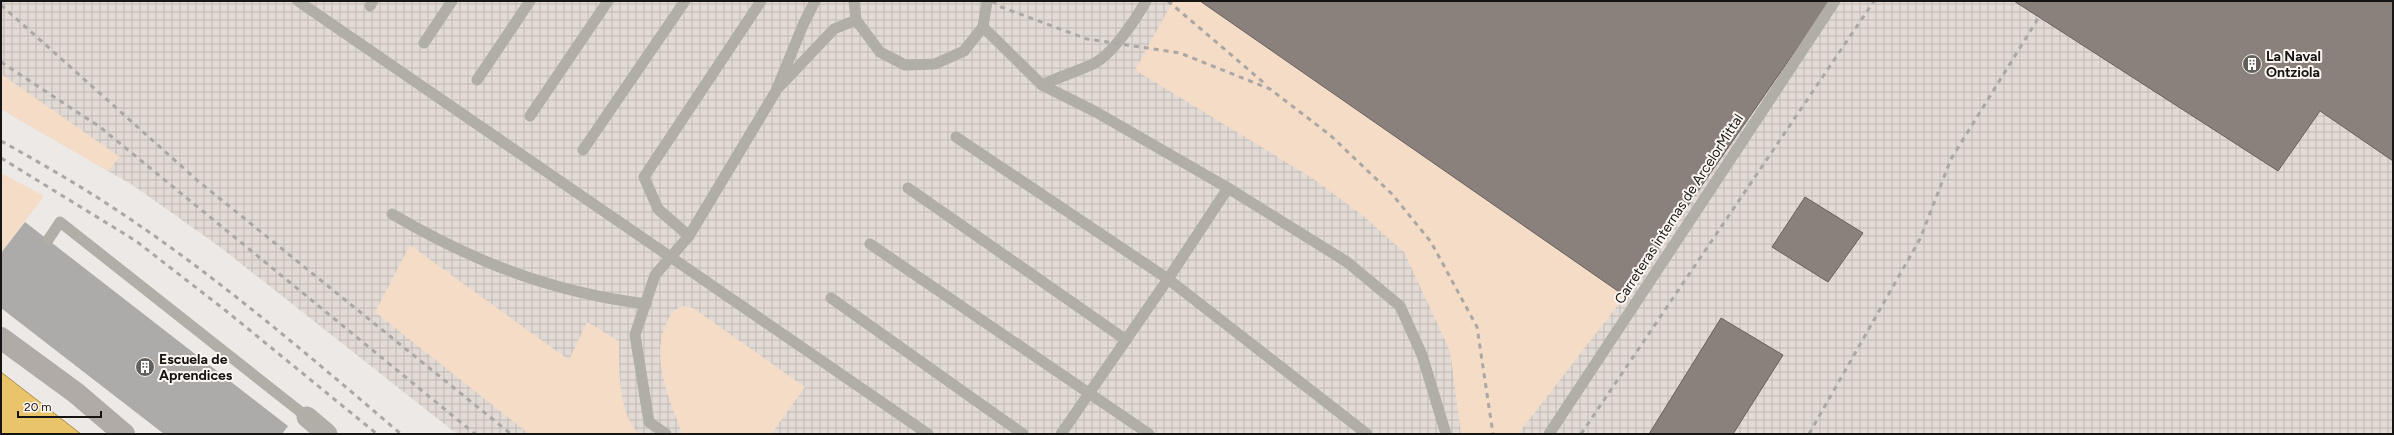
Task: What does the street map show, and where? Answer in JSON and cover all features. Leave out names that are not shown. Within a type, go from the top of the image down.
[{"type":"street","points":[[1,338],[76,393],[124,434]]},
{"type":"street","points":[[307,417],[327,434]]},
{"type":"lane","points":[[298,1],[492,132],[671,258],[928,434]]},
{"type":"lane","points":[[424,43],[452,1]]},
{"type":"lane","points":[[477,80],[530,1]]},
{"type":"lane","points":[[530,116],[608,1]]},
{"type":"lane","points":[[583,150],[685,1]]},
{"type":"lane","points":[[689,236],[658,209],[644,177],[761,1]]},
{"type":"lane","points":[[666,434],[649,422],[636,335],[655,275],[689,236],[776,91],[802,25],[815,1]]},
{"type":"lane","points":[[854,1],[856,20],[880,52],[905,64],[935,64],[964,51],[983,27],[987,1]]},
{"type":"lane","points":[[1042,85],[1095,63],[1116,43],[1135,20],[1146,1]]},
{"type":"lane","name":"Carreteras internas de ArcelorMittal","points":[[1549,434],[1835,1]]},
{"type":"lane","points":[[776,91],[834,29],[856,20]]},
{"type":"lane","points":[[983,27],[1042,85],[1096,112],[1228,188],[1347,262],[1400,306],[1422,355],[1446,434]]},
{"type":"lane","points":[[956,137],[1168,279],[1366,434]]},
{"type":"lane","points":[[908,188],[1126,340]]},
{"type":"lane","points":[[1061,434],[1168,279],[1228,188]]},
{"type":"lane","points":[[392,214],[426,234],[511,273],[565,290],[646,304]]},
{"type":"lane","points":[[48,240],[60,222],[307,417]]},
{"type":"lane","points":[[870,244],[1090,392],[1149,434]]},
{"type":"lane","points":[[831,298],[1023,434]]},
{"type":"shaded area","points":[[1,1],[2393,1],[2393,434],[457,434],[220,247],[134,186],[1,109]]},
{"type":"shaded area","points":[[1173,1],[1200,1],[1625,296],[1518,434],[1461,434],[1450,351],[1404,252],[1362,215],[1312,178],[1135,70]]},
{"type":"shaded area","points":[[1,74],[120,157],[108,171],[1,109]]},
{"type":"shaded area","points":[[1,173],[44,196],[1,253]]},
{"type":"shaded area","points":[[410,245],[569,360],[587,322],[619,341],[621,390],[624,404],[627,416],[640,434],[529,434],[375,312]]},
{"type":"shaded area","points":[[683,306],[693,308],[805,387],[772,433],[774,434],[682,434],[664,381],[660,354],[661,340],[665,326],[674,311]]},
{"type":"building: Viviendas","points":[[1,372],[81,434],[1,434]]},
{"type":"building: Industria","points":[[1200,1],[1830,1],[1625,296]]},
{"type":"building: Industria","name":"La Naval Ontziola","points":[[2014,1],[2393,1],[2393,161],[2320,111],[2278,171]]},
{"type":"building: Industria","points":[[1805,197],[1863,233],[1828,282],[1772,247]]},
{"type":"building: Industria","points":[[1721,318],[1783,355],[1733,434],[1649,434]]},
{"type":"building: Otros","name":"Escuela de Aprendices","points":[[25,222],[288,426],[282,434],[164,434],[1,308],[1,253]]},
{"type":"railway","points":[[992,1],[1001,7],[1087,39],[1180,53],[1270,89],[1330,135],[1392,194],[1431,242],[1477,327],[1493,434]]},
{"type":"railway","points":[[1168,1],[1264,83]]},
{"type":"railway","points":[[1581,434],[1874,1]]},
{"type":"railway","points":[[1,5],[198,181],[511,434]]},
{"type":"railway","points":[[1809,434],[1920,239],[1951,159],[2039,17]]},
{"type":"railway","points":[[1,62],[100,127],[475,434]]},
{"type":"railway","points":[[1,141],[85,190],[168,245],[270,324],[401,434]]},
{"type":"railway","points":[[1,158],[136,241],[225,310],[377,434]]},
{"type":"place","name":"La Naval Ontziola","points":[[2252,64]]},
{"type":"place","name":"Escuela de Aprendices","points":[[145,367]]}]
